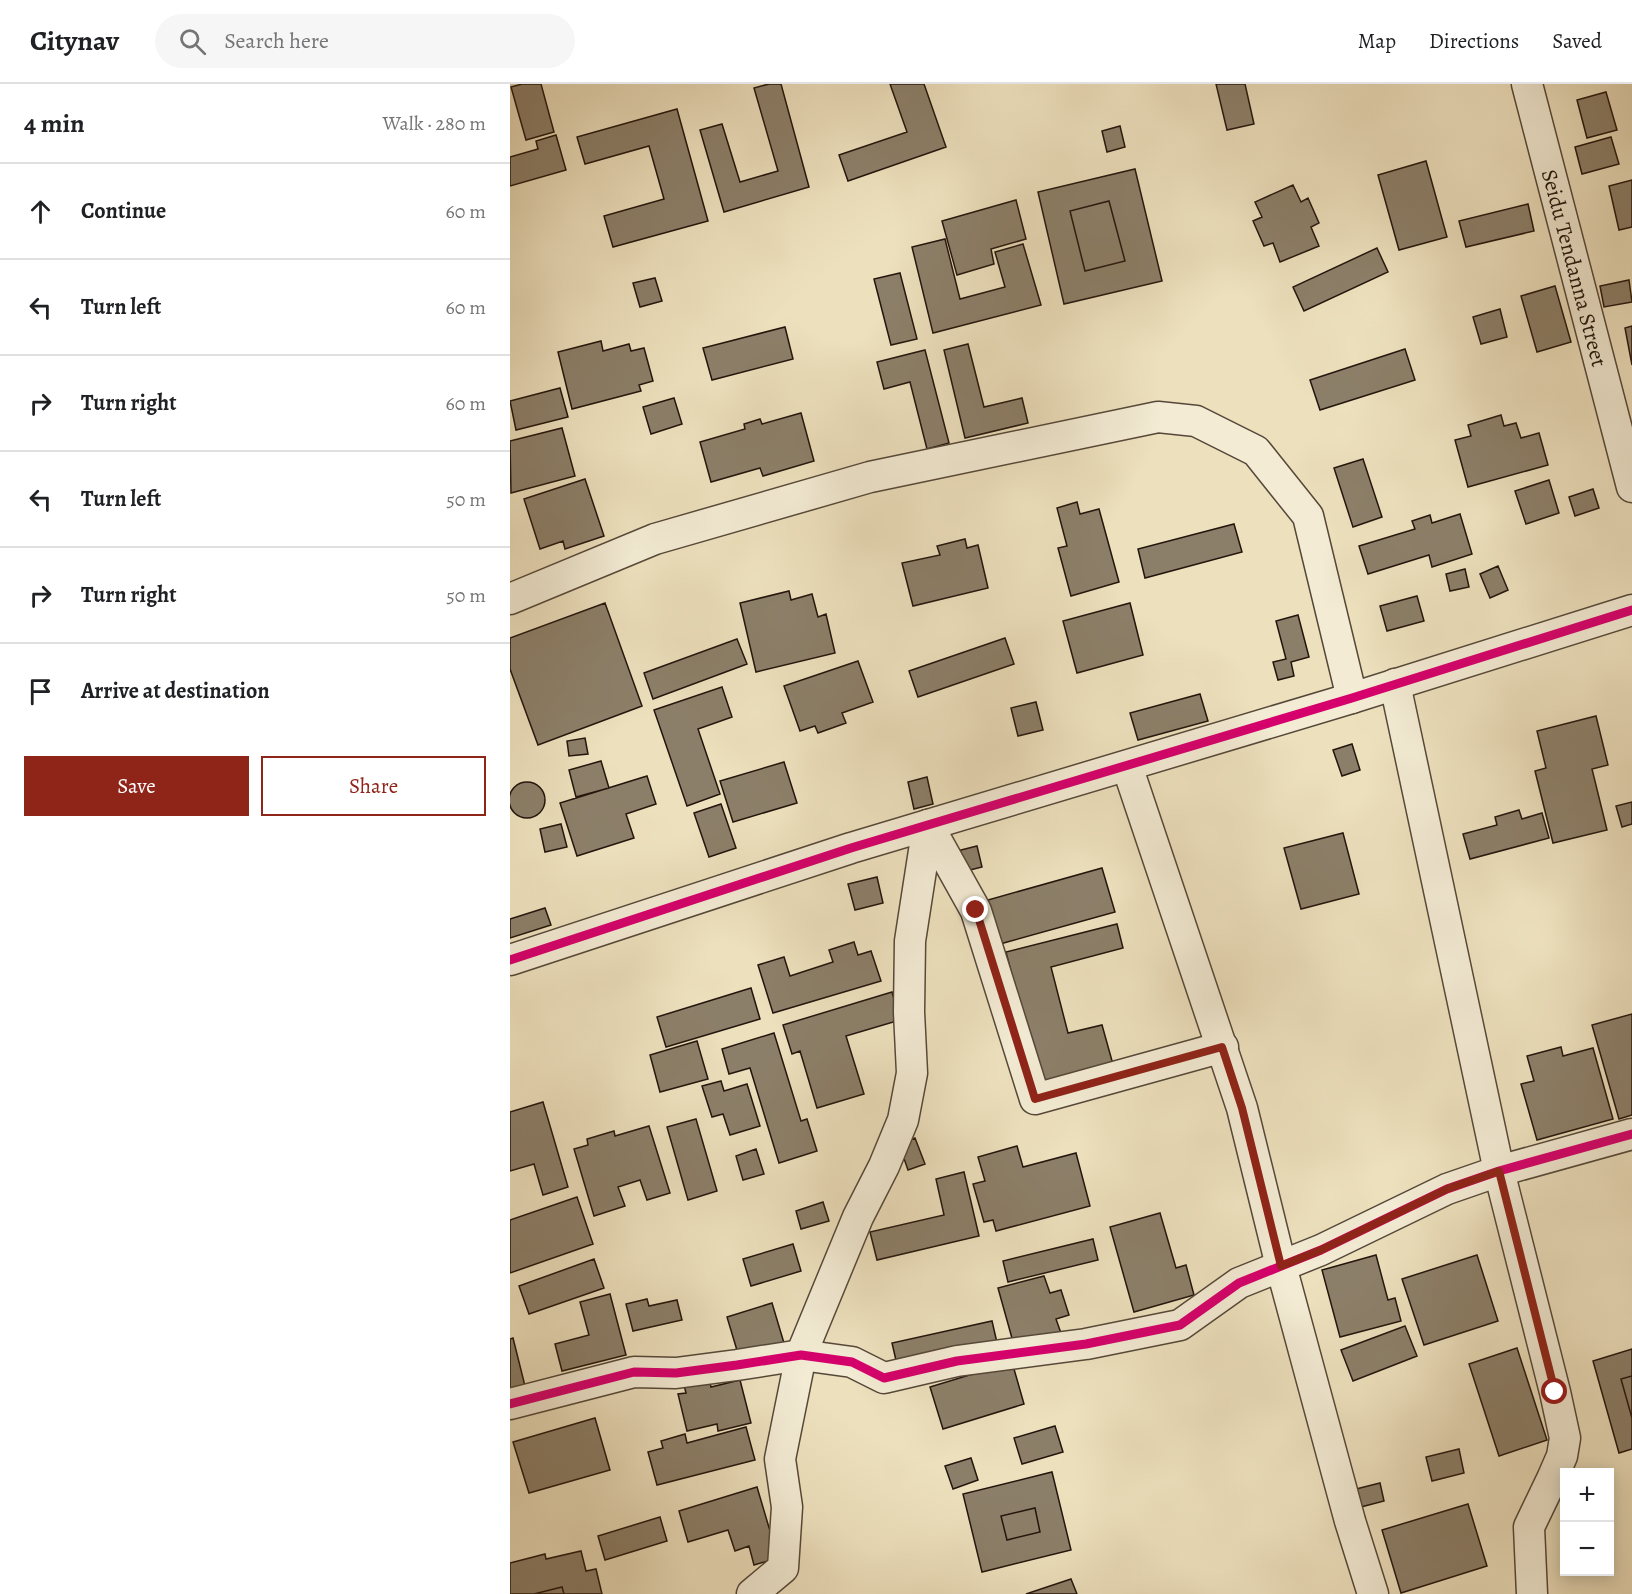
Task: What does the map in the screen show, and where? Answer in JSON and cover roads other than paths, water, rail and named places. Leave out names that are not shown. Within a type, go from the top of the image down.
[{"type":"street","name":"Seidu Tendanna Street","points":[[1527,84],[1626,435],[1632,487]]},
{"type":"street","points":[[510,599],[655,539],[870,477],[1158,417],[1196,421],[1256,451],[1308,516],[1352,698]]},
{"type":"street","points":[[510,960],[851,848],[1352,698],[1632,610]]},
{"type":"street","points":[[1395,684],[1499,1171],[1565,1438],[1562,1456],[1529,1527],[1532,1594]]},
{"type":"street","points":[[1127,766],[1242,1108],[1281,1266],[1372,1594]]},
{"type":"street","points":[[928,825],[976,910],[1035,1099],[1222,1047]]},
{"type":"street","points":[[752,1594],[783,1568],[787,1507],[780,1459],[801,1354],[858,1217],[884,1166],[903,1120],[912,1073],[909,1012],[910,941],[928,825]]},
{"type":"street","points":[[510,1404],[634,1372],[676,1372],[801,1354],[852,1362],[884,1378],[957,1361],[1086,1344],[1180,1325],[1239,1283],[1332,1245],[1447,1189],[1499,1171],[1632,1134]]}]
